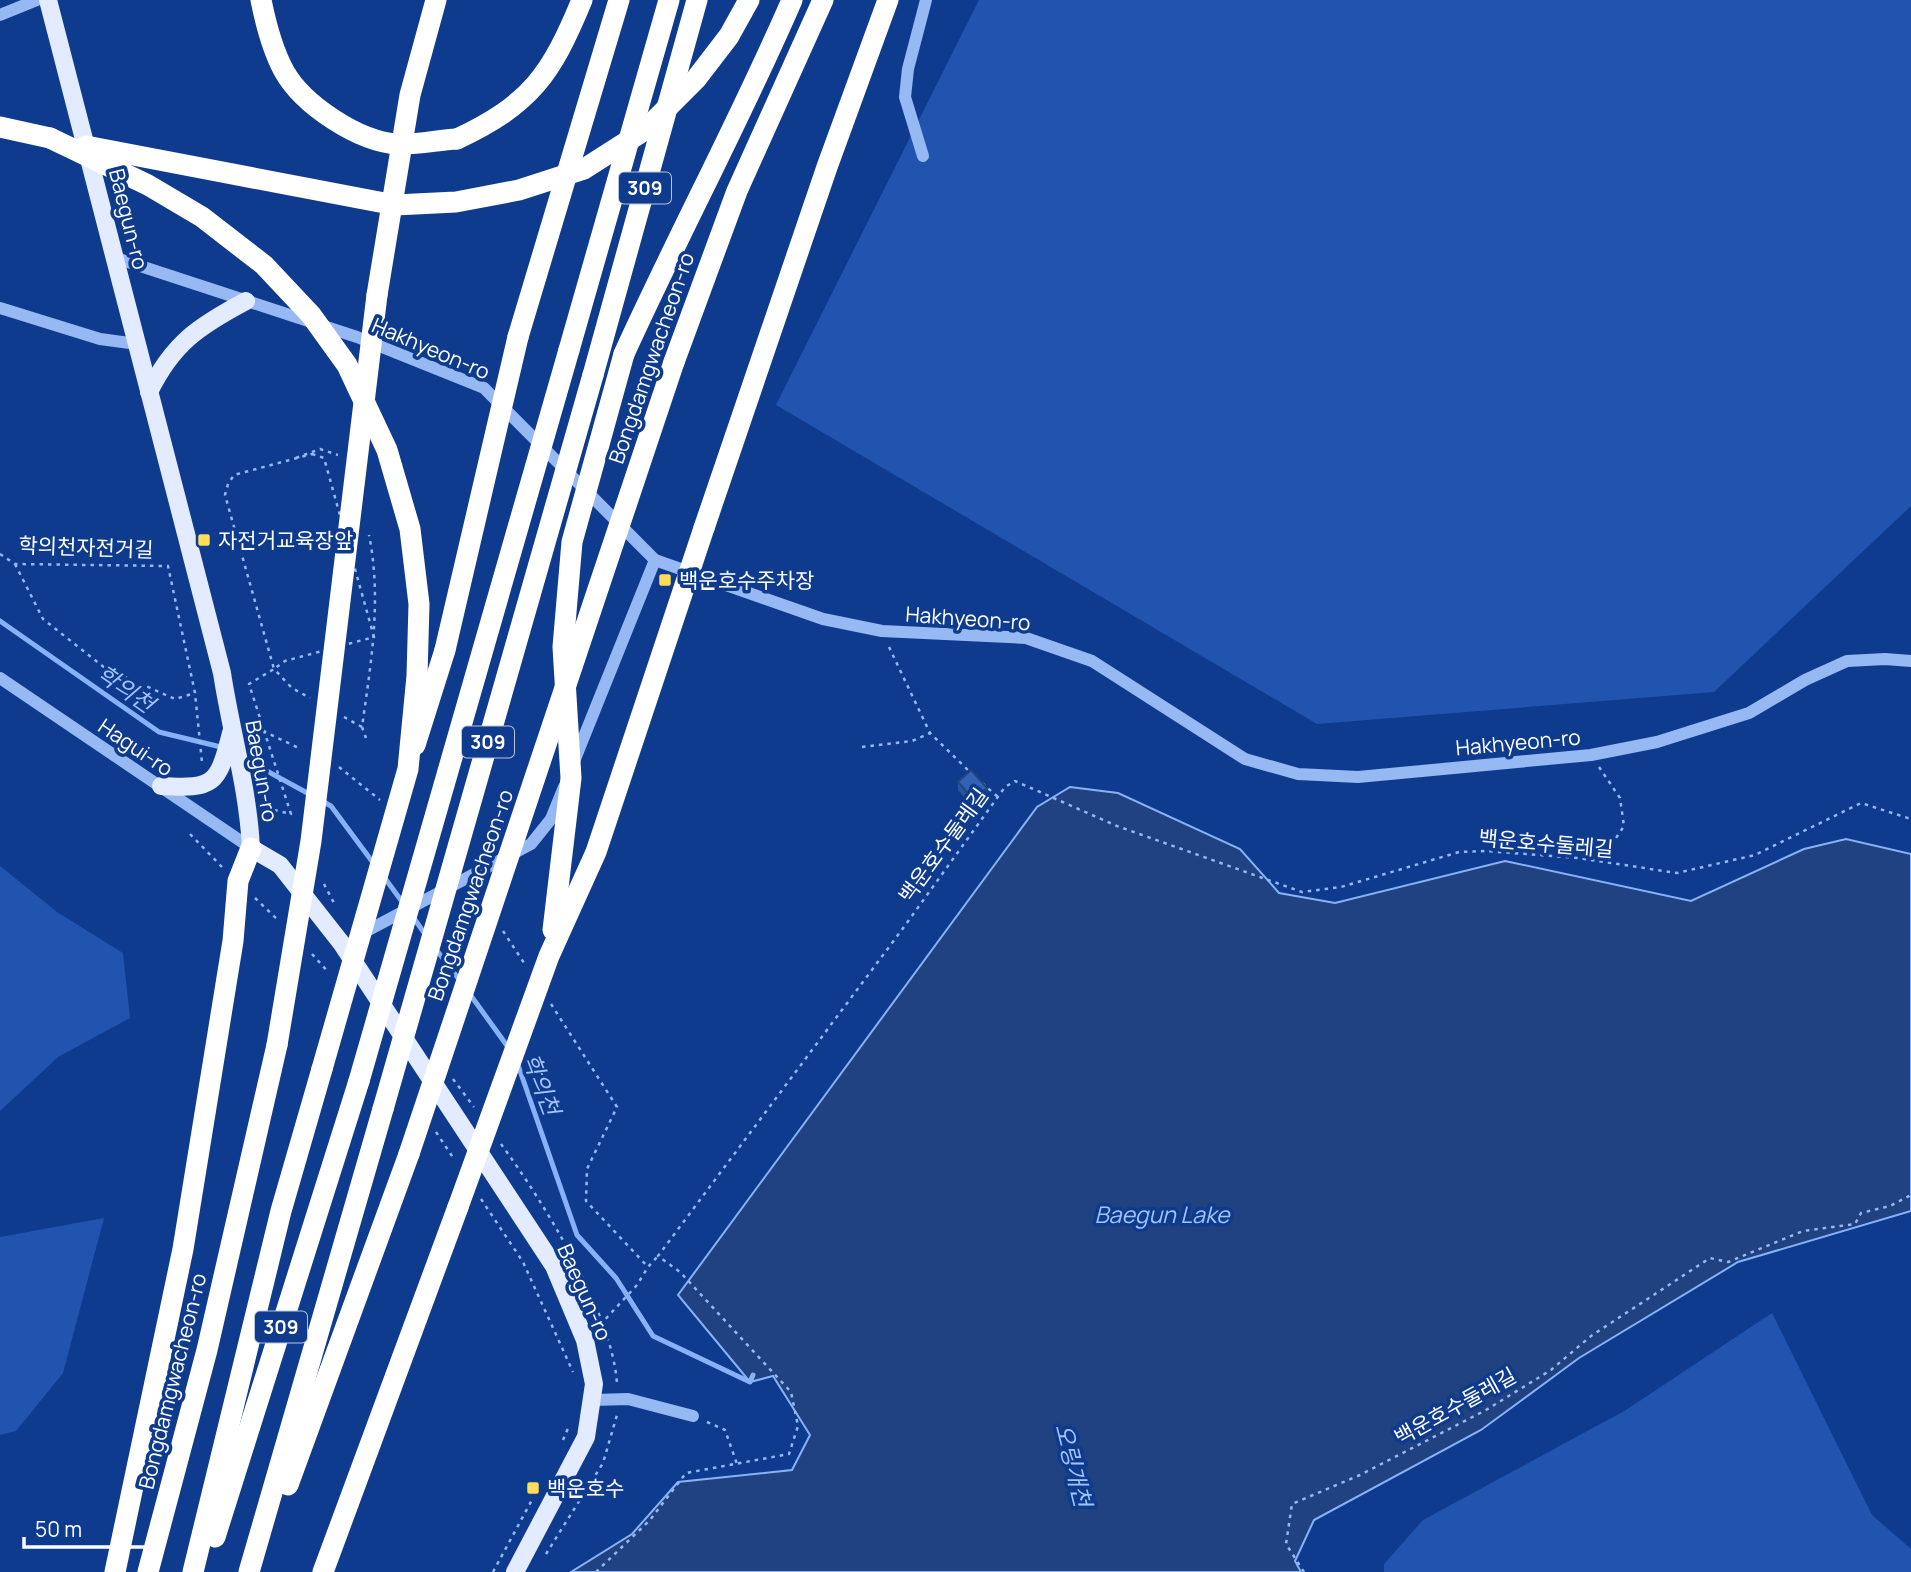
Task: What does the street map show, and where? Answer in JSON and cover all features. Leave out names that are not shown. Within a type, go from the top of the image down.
[{"type":"highway","points":[[261,0],[268,34],[285,73],[313,105],[354,132],[397,144],[457,139],[499,119],[534,88],[562,47],[582,0]]},
{"type":"highway","name":"Bongdamgwacheon-ro","points":[[148,1572],[207,1350],[277,1045],[311,841],[377,295],[410,94],[436,0]]},
{"type":"highway","points":[[193,1572],[281,1211],[408,769],[445,650],[519,337],[619,0]]},
{"type":"highway","name":"309","points":[[204,1572],[359,1081],[669,0]]},
{"type":"highway","name":"Bongdamgwacheon-ro","points":[[249,1572],[593,375],[697,0]]},
{"type":"highway","points":[[0,127],[160,162],[396,205],[456,202],[519,190],[584,169],[645,130],[696,79],[729,36],[749,0]]},
{"type":"highway","points":[[549,956],[565,847],[571,778],[563,646],[572,542],[624,354],[673,245],[754,88],[792,0]]},
{"type":"highway","name":"Bongdamgwacheon-ro","points":[[256,1572],[408,1154],[674,362],[737,191],[822,0]]},
{"type":"highway","points":[[323,1572],[549,956],[596,852],[827,167],[888,0]]},
{"type":"highway","points":[[50,138],[148,185],[202,217],[264,265],[312,315],[347,365],[387,450],[410,529],[419,604],[417,676],[408,769]]},
{"type":"highway","points":[[115,1572],[183,1249],[233,941],[238,881],[251,848]]},
{"type":"main road","name":"Baegun-ro","points":[[48,0],[222,673],[231,733],[249,805],[251,848],[280,865],[342,944],[554,1266],[585,1340],[594,1384],[586,1437],[515,1572]]},
{"type":"main road","points":[[149,393],[160,368],[177,347],[199,326],[246,300]]},
{"type":"main road","points":[[161,786],[197,788],[213,780],[211,770],[231,733]]},
{"type":"street","points":[[0,15],[37,0]]},
{"type":"street","points":[[923,156],[905,97],[908,69],[926,0]]},
{"type":"street","name":"Hakhyeon-ro","points":[[116,258],[357,337],[484,388],[655,560],[822,618],[882,631],[1026,638],[1092,661],[1245,759],[1298,774],[1358,777],[1591,755],[1657,742],[1749,713],[1805,680],[1847,661],[1911,661]]},
{"type":"street","points":[[0,309],[100,339],[137,344]]},
{"type":"street","points":[[342,944],[531,844],[551,819],[655,560]]},
{"type":"street","name":"Hagui-ro","points":[[0,678],[251,848]]},
{"type":"street","points":[[593,1400],[618,1400],[693,1416]]},
{"type":"path","points":[[285,661],[274,669],[225,495],[234,475],[296,458]]},
{"type":"path","name":"학의천자전거길","points":[[0,554],[15,564],[168,566],[195,693]]},
{"type":"path","points":[[15,564],[43,619],[105,668],[175,699],[195,693],[211,770]]},
{"type":"path","points":[[882,631],[930,733],[998,797]]},
{"type":"path","points":[[249,684],[285,793]]},
{"type":"path","points":[[362,727],[366,738]]},
{"type":"path","points":[[862,747],[912,741],[930,733]]},
{"type":"path","points":[[1591,755],[1620,798],[1624,826],[1600,862]]},
{"type":"path","name":"백운호수둘레길","points":[[601,1325],[638,1285],[648,1267],[660,1257],[1005,787],[1015,782],[1117,827],[1302,892],[1341,887],[1460,852],[1509,852],[1677,873],[1755,855],[1861,803],[1911,819]]},
{"type":"path","points":[[617,1107],[587,1169],[586,1201],[648,1267]]},
{"type":"path","name":"백운호수둘레길","points":[[1304,1572],[1286,1545],[1292,1504],[1371,1469],[1486,1409],[1551,1370],[1591,1336],[1710,1258],[1728,1262],[1803,1231],[1855,1224],[1861,1213],[1890,1206],[1911,1195]]},
{"type":"path","points":[[596,1572],[650,1520],[686,1473],[789,1454],[798,1426],[791,1392],[680,1272],[660,1257]]},
{"type":"path","points":[[541,1561],[603,1463],[618,1400],[617,1379]]},
{"type":"path","points":[[560,1447],[571,1415]]},
{"type":"path","points":[[693,1416],[726,1430],[737,1464]]},
{"type":"path","points":[[493,1572],[536,1492]]},
{"type":"shaded area","points":[[979,0],[1911,0],[1911,506],[1714,692],[1317,724],[776,405]]},
{"type":"shaded area","points":[[0,866],[57,912],[123,953],[130,1018],[58,1057],[0,1111]]},
{"type":"shaded area","points":[[104,1218],[63,1373],[16,1431],[0,1435],[0,1237]]},
{"type":"shaded area","points":[[1772,1313],[1872,1515],[1911,1549],[1911,1572],[1384,1572],[1384,1564],[1423,1520],[1626,1410]]},
{"type":"water","name":"Baegun Lake","points":[[1070,787],[1118,793],[1240,849],[1279,893],[1335,903],[1505,861],[1691,901],[1804,849],[1846,839],[1911,854],[1911,1211],[1738,1262],[1579,1358],[1481,1430],[1314,1520],[1295,1561],[1301,1572],[571,1572],[632,1534],[678,1482],[792,1470],[810,1435],[773,1376],[750,1382],[678,1295],[1037,807]]},
{"type":"building","points":[[971,770],[987,788],[974,800],[958,782]]},
{"type":"waterway","name":"학의천","points":[[0,621],[159,732],[225,748]]},
{"type":"waterway","name":"학의천","points":[[243,758],[311,795]]},
{"type":"waterway","name":"학의천","points":[[320,800],[331,806],[374,864]]},
{"type":"waterway","name":"학의천","points":[[384,877],[403,903]]},
{"type":"waterway","name":"학의천","points":[[413,917],[425,934]]},
{"type":"waterway","name":"학의천","points":[[435,948],[461,982]]},
{"type":"waterway","name":"학의천","points":[[469,993],[508,1047]]},
{"type":"waterway","name":"학의천","points":[[518,1065],[577,1235],[616,1278],[653,1336],[750,1382],[753,1375]]},
{"type":"place","name":"자전거교육장앞","points":[[204,540]]},
{"type":"place","name":"백운호수주차장","points":[[665,580]]},
{"type":"place","name":"백운호수","points":[[533,1488]]},
{"type":"water label","name":"오링개천","points":[[1074,1465]]}]
